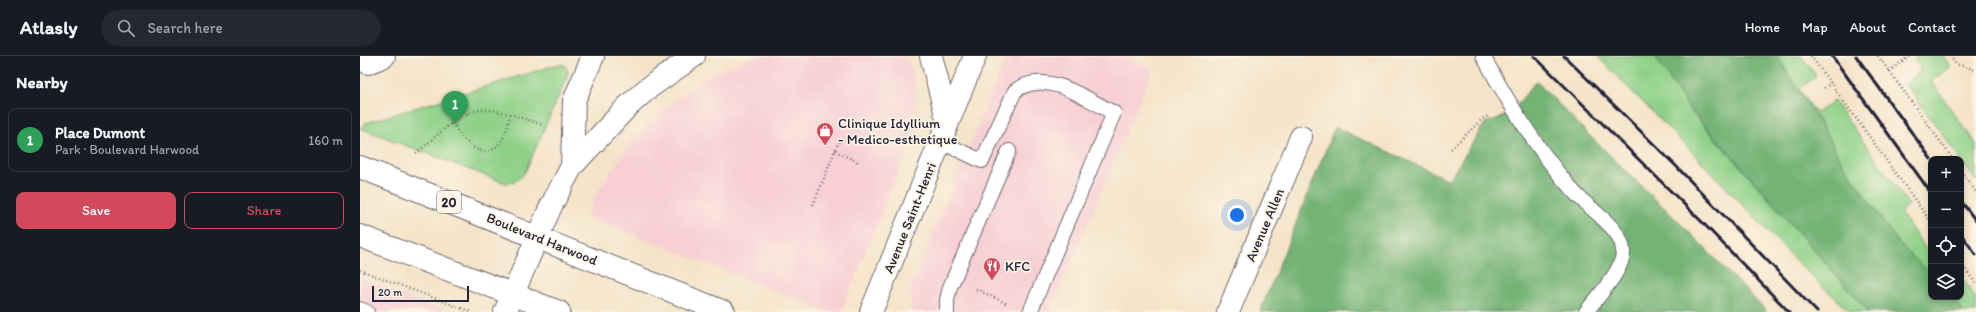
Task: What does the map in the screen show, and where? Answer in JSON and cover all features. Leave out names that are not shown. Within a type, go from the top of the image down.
[{"type":"main road","points":[[572,166],[574,101],[593,56]]},
{"type":"main road","points":[[510,303],[551,206],[572,166],[627,106],[647,89],[694,56]]},
{"type":"main road","points":[[931,56],[945,133]]},
{"type":"main road","name":"Avenue Saint-Henri","points":[[871,312],[975,56]]},
{"type":"main road","name":"Avenue Allen","points":[[1228,312],[1301,137]]},
{"type":"main road","name":"Boulevard Harwood","points":[[360,167],[724,312]]},
{"type":"main road","points":[[360,236],[510,303],[559,312]]},
{"type":"lane","points":[[1483,56],[1523,125],[1574,192],[1618,235],[1624,251],[1620,267],[1586,312]]},
{"type":"lane","points":[[945,133],[982,161],[1015,91],[1022,86],[1034,82],[1050,83],[1063,88],[1114,113],[1030,312]]},
{"type":"lane","points":[[947,312],[947,300],[950,287],[1009,152]]},
{"type":"lane","points":[[360,309],[367,312]]},
{"type":"path","points":[[1812,56],[1928,218]]},
{"type":"path","points":[[1878,56],[1951,156]]},
{"type":"path","points":[[1889,71],[1910,56]]},
{"type":"path","points":[[1950,56],[1956,64],[1976,70]]},
{"type":"path","points":[[1824,88],[1831,83]]},
{"type":"path","points":[[1451,149],[1481,120],[1510,104]]},
{"type":"path","points":[[416,153],[454,123],[469,114],[481,110],[510,115],[545,125],[551,125]]},
{"type":"path","points":[[454,123],[458,132],[472,147],[479,151],[489,150],[498,145],[504,136],[510,115]]},
{"type":"path","points":[[813,205],[839,141]]},
{"type":"path","points":[[835,151],[858,162]]},
{"type":"path","points":[[1964,175],[1976,192]]},
{"type":"path","points":[[1962,264],[1976,284]]},
{"type":"path","points":[[360,270],[471,312]]},
{"type":"path","points":[[970,287],[1011,305]]},
{"type":"shaded area","points":[[755,56],[906,56],[912,71],[916,98],[909,145],[841,312],[828,312],[587,216],[595,196],[629,145],[648,124],[667,106],[709,75]]},
{"type":"shaded area","points":[[1007,56],[1122,56],[1153,69],[1050,312],[911,312],[911,286]]},
{"type":"shaded area","points":[[360,278],[441,309],[442,312],[360,312]]},
{"type":"green space","points":[[1597,56],[1655,56],[1690,110],[1869,312],[1850,312],[1800,265],[1691,151]]},
{"type":"green space","points":[[1655,56],[1777,56],[1821,125],[1840,159],[1863,193],[1900,245],[1928,271],[1928,300],[1955,300],[1963,312],[1869,312],[1690,109]]},
{"type":"green space","points":[[1777,56],[1801,56],[1816,76],[1799,89],[1816,113],[1834,101],[1909,205],[1900,212],[1928,252],[1928,271],[1900,245],[1840,159],[1821,125]]},
{"type":"green space","points":[[1918,56],[1943,56],[1951,67],[1931,81],[1976,144],[1976,181],[1964,164],[1964,156],[1958,156],[1905,83],[1921,71],[1914,59]]},
{"type":"green space","points":[[559,64],[565,65],[568,71],[567,77],[525,172],[519,179],[514,181],[505,183],[360,128],[366,123]]},
{"type":"green space","points":[[1536,81],[1591,137],[1688,231],[1767,312],[1260,312],[1335,127],[1449,180],[1485,123],[1510,114]]},
{"type":"green space","points":[[1964,281],[1976,298],[1976,312],[1963,312],[1955,300],[1964,300]]},
{"type":"railway","points":[[1534,56],[1702,222],[1789,312]]},
{"type":"railway","points":[[1564,56],[1675,165],[1817,312]]},
{"type":"railway","points":[[1832,56],[1930,192]]},
{"type":"railway","points":[[1856,56],[1929,156]]},
{"type":"railway","points":[[1964,205],[1976,221]]},
{"type":"railway","points":[[1964,238],[1976,255]]},
{"type":"place","name":"Place Dumont","points":[[455,124]]},
{"type":"place","name":"Clinique Idyllium - Medico-esthetique","points":[[825,146]]},
{"type":"place","name":"KFC","points":[[992,281]]}]
